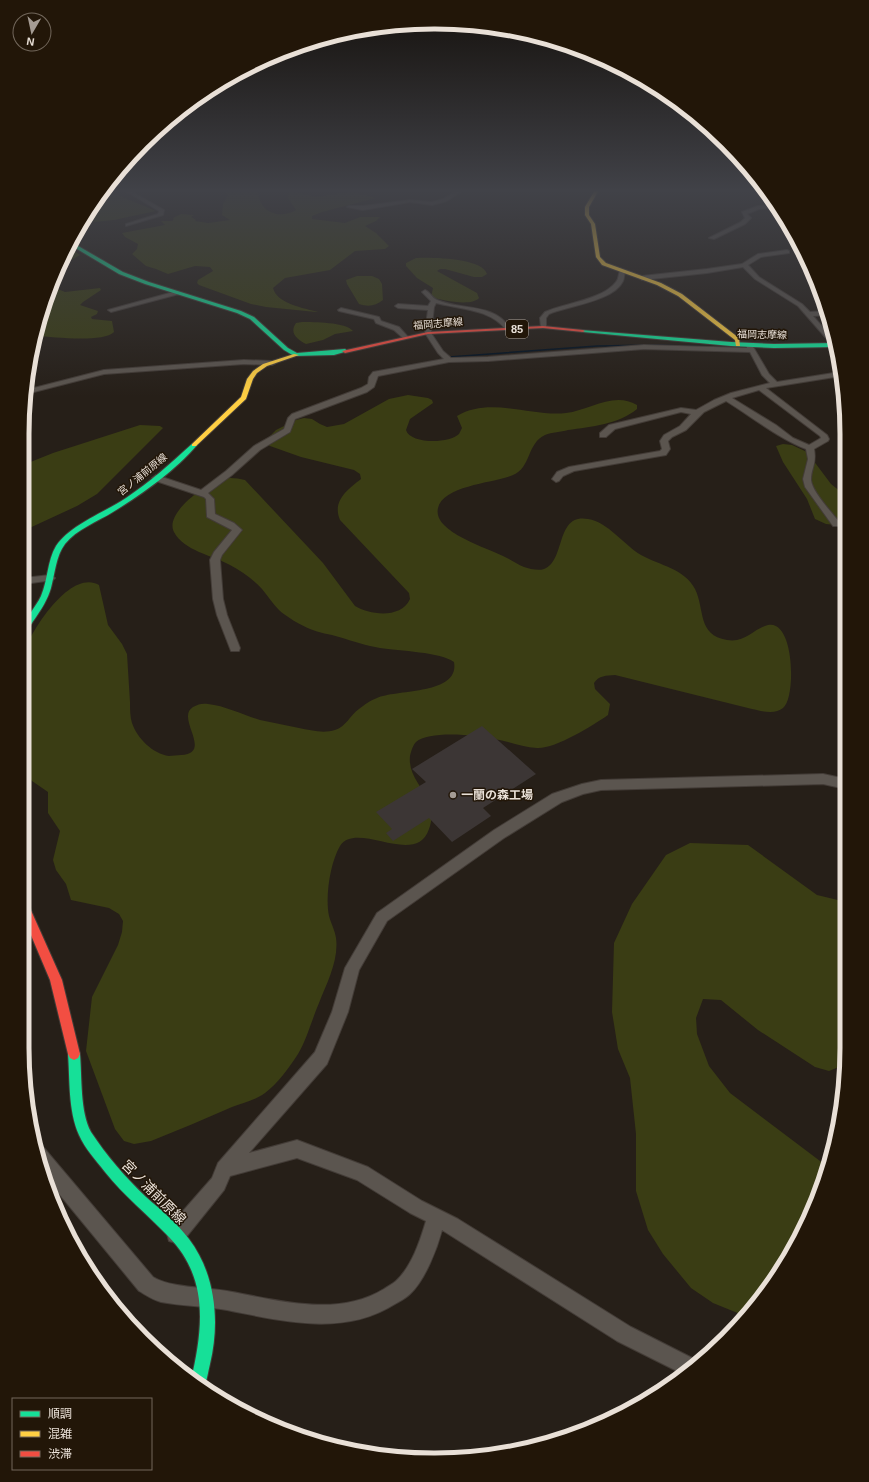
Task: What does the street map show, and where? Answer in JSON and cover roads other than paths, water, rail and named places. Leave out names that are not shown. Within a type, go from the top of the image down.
[{"type":"main road","points":[[98,259],[121,273],[177,293],[239,312],[252,318],[286,349],[296,355]]},
{"type":"main road","points":[[600,259],[604,264],[622,272],[659,284],[680,295],[732,334],[737,339],[738,345]]},
{"type":"main road","name":"福岡志摩線","points":[[296,355],[334,353],[428,333],[543,327],[750,347],[830,345]]},
{"type":"main road","name":"宮ノ浦前原線","points":[[29,621],[41,604],[58,550],[72,533],[117,508],[195,445],[244,398],[250,378],[254,372],[272,363],[296,355]]},
{"type":"main road","name":"宮ノ浦前原線","points":[[29,918],[56,980],[74,1050],[78,1106],[84,1132],[120,1181],[176,1234],[189,1249],[200,1271],[207,1297],[209,1319],[207,1343],[199,1378]]},
{"type":"street","points":[[642,278],[707,271],[744,265],[753,259]]},
{"type":"street","points":[[744,265],[757,278],[800,305],[827,335]]},
{"type":"street","points":[[543,327],[546,313],[582,303],[610,290],[620,282],[623,276],[622,272]]},
{"type":"street","points":[[426,292],[434,301],[492,314],[504,323],[508,329]]},
{"type":"street","points":[[111,310],[177,293]]},
{"type":"street","points":[[434,301],[431,308],[428,333],[440,352],[448,360]]},
{"type":"street","points":[[398,306],[431,308]]},
{"type":"street","points":[[341,310],[375,317],[378,322]]},
{"type":"street","points":[[333,312],[350,314],[396,328],[403,333],[405,337]]},
{"type":"street","points":[[809,314],[821,313]]},
{"type":"street","points":[[202,493],[229,473],[257,448],[287,430],[292,418],[295,416],[364,390],[371,385],[373,377],[376,374],[448,360],[488,359],[644,347],[750,347],[766,375],[774,383]]},
{"type":"street","points":[[31,391],[104,372],[244,362],[272,363]]},
{"type":"street","points":[[556,479],[560,474],[572,469],[663,453],[666,449],[664,438],[684,427],[698,413],[727,398],[774,383],[836,375]]},
{"type":"street","points":[[761,388],[823,435],[825,439],[810,448]]},
{"type":"street","points":[[727,398],[773,427],[790,440],[810,448]]},
{"type":"street","points":[[603,435],[612,428],[681,410],[698,413]]},
{"type":"street","points":[[810,448],[812,459],[807,479],[809,488],[836,524]]},
{"type":"street","points":[[156,478],[208,494],[210,499],[210,516],[216,520],[231,525],[237,530],[217,554],[215,560],[218,599],[222,616],[235,648]]},
{"type":"street","points":[[29,580],[50,578]]},
{"type":"street","points":[[176,1234],[218,1184],[224,1169],[321,1058],[340,1012],[352,968],[382,917],[499,834],[557,798],[582,789],[601,785],[823,779],[840,783]]},
{"type":"street","points":[[224,1169],[297,1149],[362,1172],[416,1207],[452,1225],[624,1334],[686,1365]]},
{"type":"street","points":[[47,1165],[146,1284],[160,1292],[207,1297],[283,1311],[328,1315],[357,1311],[379,1303],[402,1288],[413,1275],[429,1243],[436,1217]]},
{"type":"waterway","points":[[449,357],[597,346],[653,345],[750,348]]},
{"type":"place","name":"一蘭の森工場","points":[[453,795]]}]
